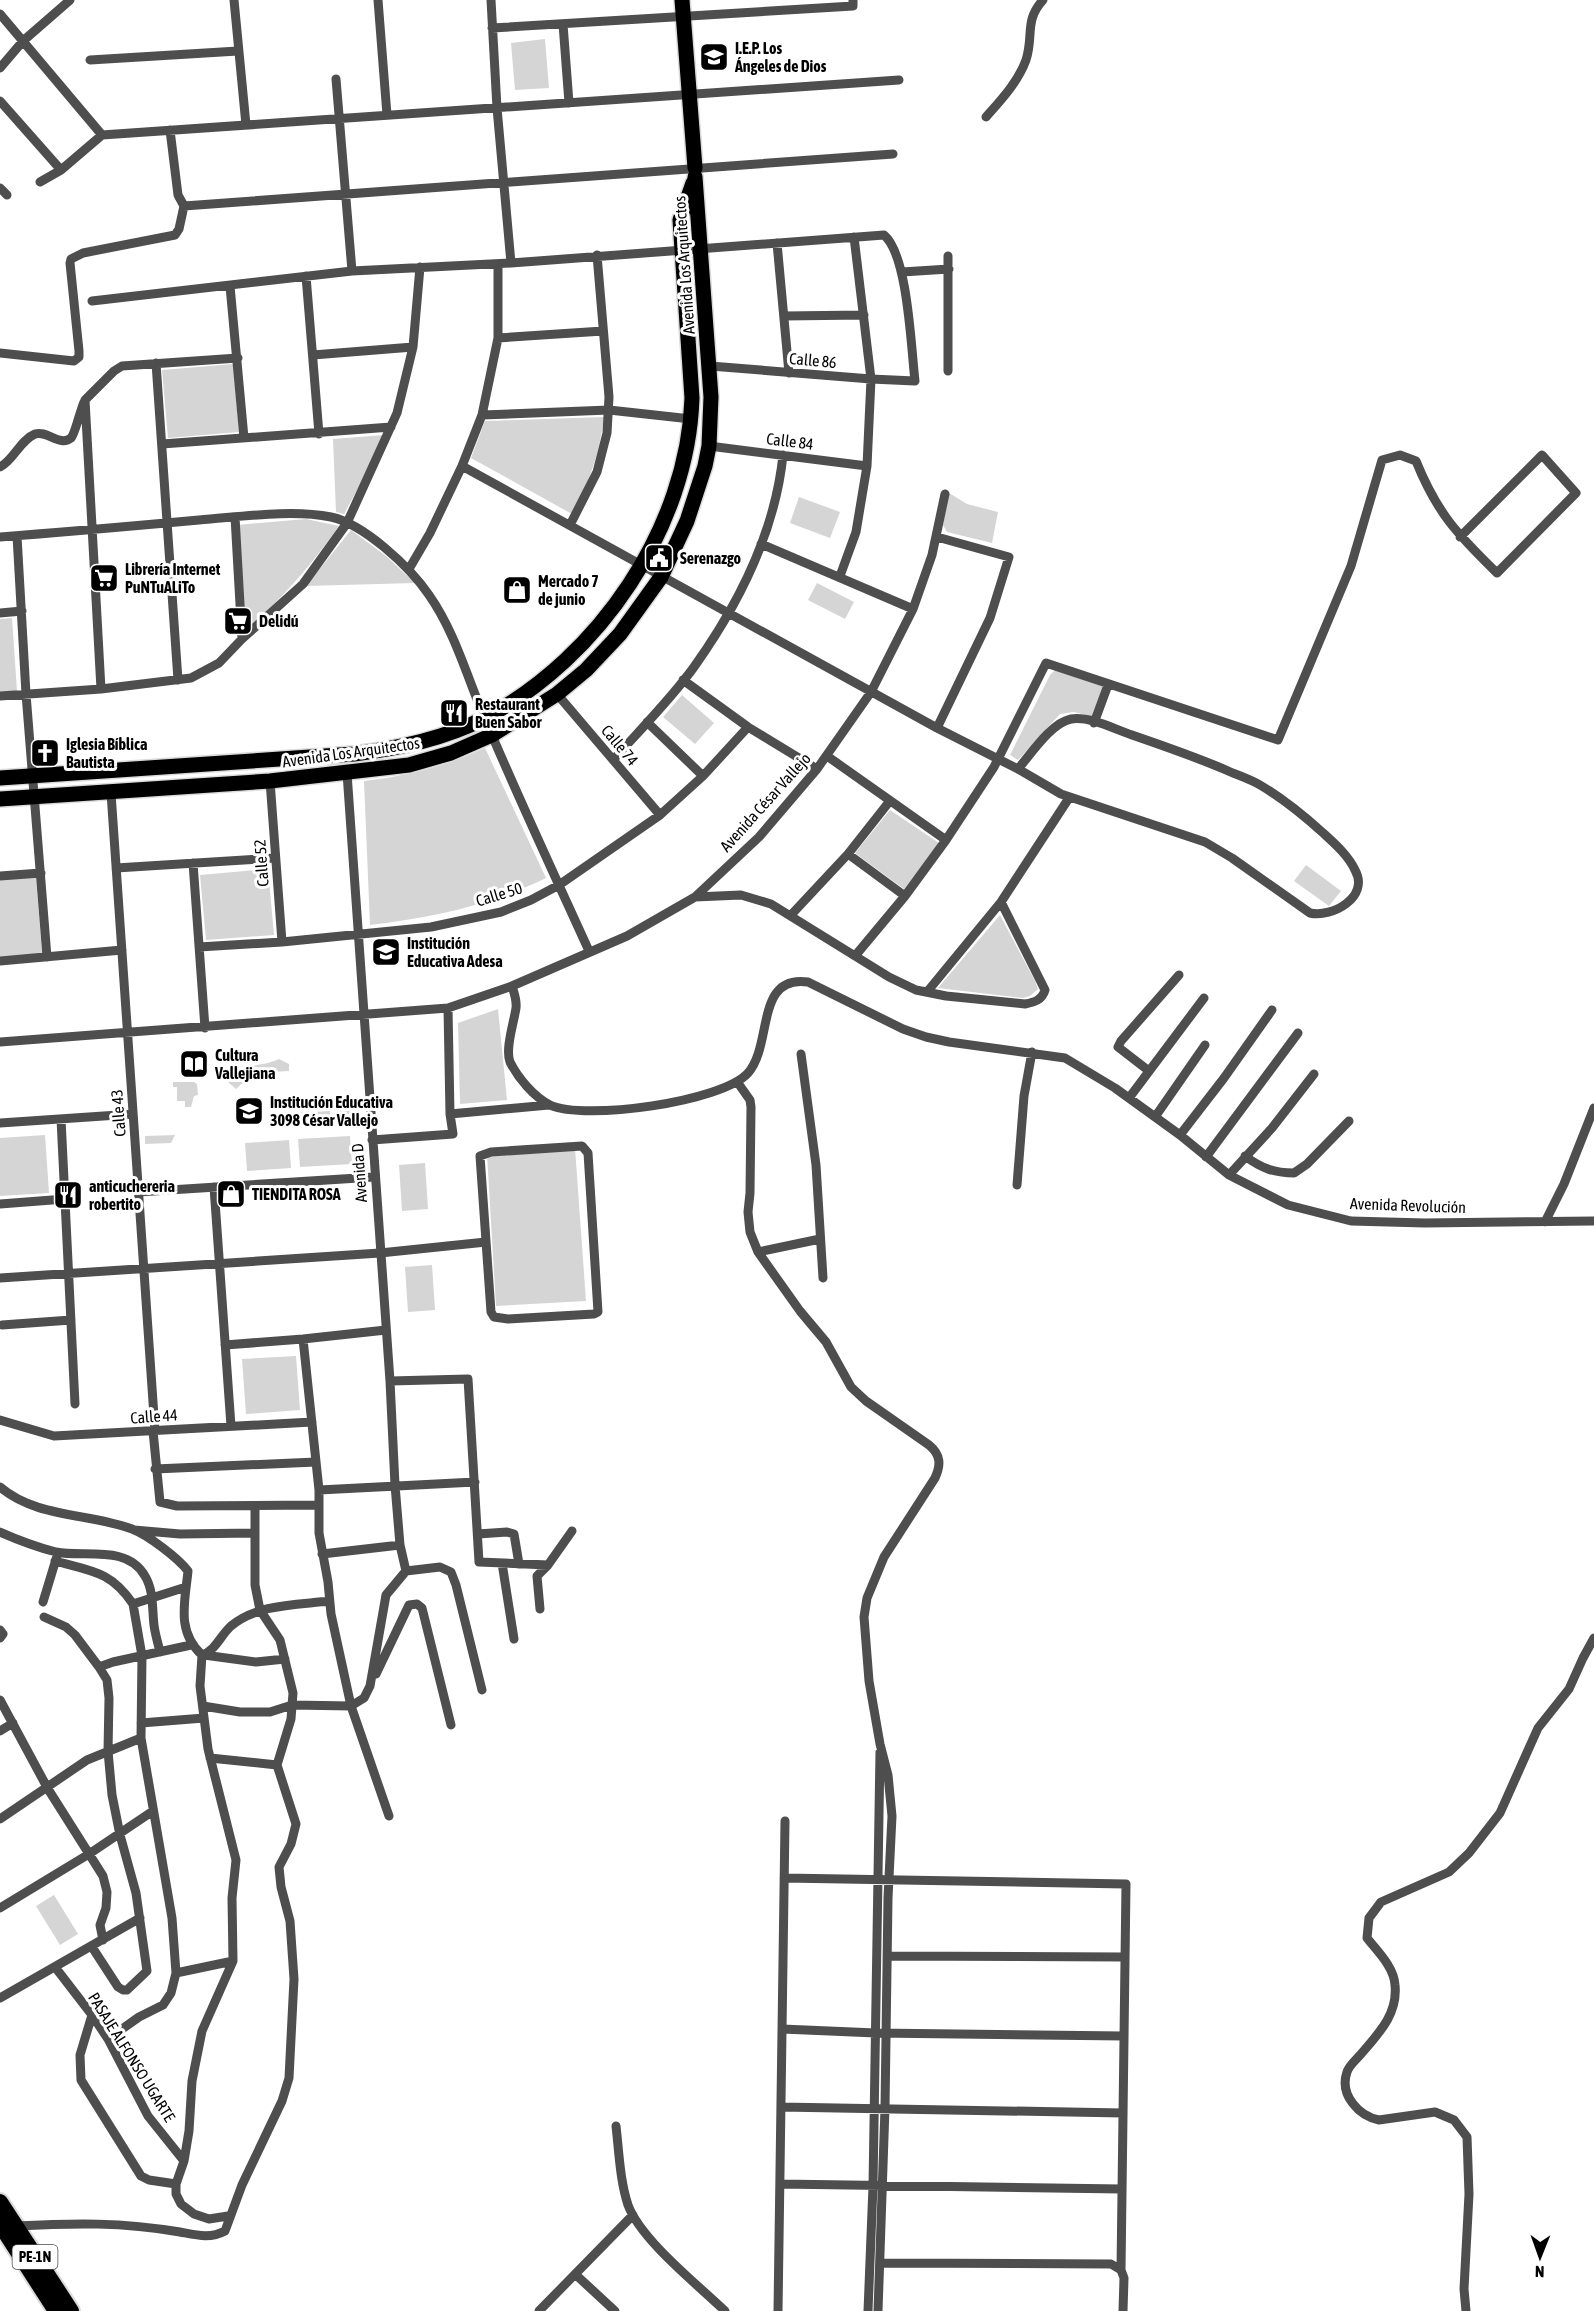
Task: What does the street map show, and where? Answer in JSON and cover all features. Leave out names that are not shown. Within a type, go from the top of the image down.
[{"type":"highway","name":"PE-1N","points":[[0,2202],[8,2225],[56,2311]]},
{"type":"highway","name":"PE-1N","points":[[8,2225],[71,2311]]},
{"type":"main road","points":[[682,0],[695,168]]},
{"type":"main road","name":"Avenida Los Arquitectos","points":[[0,778],[393,749],[427,741],[484,718],[513,702],[552,672],[589,634],[619,598],[640,565],[674,496],[684,460],[692,398],[680,220],[695,177],[710,366],[709,446],[698,491],[661,577],[620,634],[586,670],[557,694],[492,735],[451,753],[428,760],[389,768],[270,781],[0,799]]},
{"type":"street","points":[[0,68],[23,41],[70,0]]},
{"type":"street","points":[[234,0],[246,125]]},
{"type":"street","points":[[378,0],[387,115]]},
{"type":"street","points":[[491,0],[497,108],[511,263]]},
{"type":"street","points":[[492,28],[854,6],[853,0]]},
{"type":"street","points":[[986,117],[1012,86],[1025,62],[1031,40],[1031,17],[1043,0]]},
{"type":"street","points":[[0,14],[102,135]]},
{"type":"street","points":[[563,24],[569,103]]},
{"type":"street","points":[[90,60],[238,51]]},
{"type":"street","points":[[336,80],[352,272]]},
{"type":"street","points":[[40,182],[62,170],[102,135],[899,80]]},
{"type":"street","points":[[0,101],[62,170]]},
{"type":"street","points":[[0,353],[74,361],[79,357],[79,351],[71,259],[83,253],[175,236],[179,230],[184,206],[177,195],[170,130]]},
{"type":"street","points":[[184,206],[893,154]]},
{"type":"street","points":[[92,301],[352,272],[498,264],[884,235],[889,239],[902,272],[949,269]]},
{"type":"street","points":[[840,576],[856,532],[867,466],[872,379],[854,237]]},
{"type":"street","points":[[777,243],[789,373]]},
{"type":"street","points":[[570,525],[597,472],[607,434],[609,410],[597,255]]},
{"type":"street","points":[[948,256],[948,371]]},
{"type":"street","points":[[409,569],[462,466],[482,415],[498,338],[498,264]]},
{"type":"street","points":[[0,696],[101,689],[191,678],[219,663],[303,584],[347,523],[397,413],[413,347],[420,267]]},
{"type":"street","name":"Calle 86","points":[[710,366],[915,381],[902,272]]},
{"type":"street","points":[[306,276],[320,434]]},
{"type":"street","points":[[230,286],[244,438]]},
{"type":"street","points":[[784,316],[864,315]]},
{"type":"street","points":[[498,338],[603,331]]},
{"type":"street","points":[[313,355],[413,347]]},
{"type":"street","points":[[0,467],[12,458],[26,440],[35,434],[46,434],[59,441],[68,440],[73,436],[78,414],[85,400],[122,366],[238,358]]},
{"type":"street","points":[[156,363],[178,680]]},
{"type":"street","points":[[85,400],[101,689]]},
{"type":"street","points":[[482,415],[609,410],[691,419]]},
{"type":"street","points":[[162,444],[391,427]]},
{"type":"street","name":"Calle 84","points":[[709,446],[867,466]]},
{"type":"street","points":[[613,760],[693,669],[744,586],[775,504],[783,455]]},
{"type":"street","points":[[855,956],[905,896],[946,840],[999,759],[1046,663],[1278,740],[1350,566],[1382,460],[1400,455],[1416,460],[1435,504],[1460,537],[1497,573],[1576,493],[1542,455],[1460,537]]},
{"type":"street","points":[[462,466],[728,614],[1070,798],[1205,842],[1232,858],[1310,913],[1324,915],[1333,913],[1349,901],[1357,888],[1357,875],[1342,853],[1306,818],[1258,784],[1202,760],[1094,723],[1073,719],[1062,722],[1053,729],[1018,769]]},
{"type":"street","name":"Avenida César Vallejo","points":[[0,1042],[448,1008],[512,986],[627,936],[694,897],[759,837],[827,756],[871,692],[913,609],[937,537],[945,494]]},
{"type":"street","points":[[0,537],[307,513],[333,517],[347,523],[384,547],[409,569],[429,594],[448,629],[484,718],[589,951]]},
{"type":"street","points":[[235,517],[242,639]]},
{"type":"street","points":[[17,536],[26,694],[47,957]]},
{"type":"street","points":[[937,537],[1009,557],[990,618],[937,728]]},
{"type":"street","points":[[761,544],[913,609]]},
{"type":"street","points":[[0,613],[21,611]]},
{"type":"street","points":[[683,680],[748,727],[817,769]]},
{"type":"street","points":[[1094,723],[1108,685]]},
{"type":"street","name":"Calle 74","points":[[557,694],[660,815]]},
{"type":"street","points":[[647,722],[703,776]]},
{"type":"street","name":"Calle 50","points":[[199,946],[282,942],[431,927],[501,912],[559,885],[660,815],[703,776],[748,727]]},
{"type":"street","points":[[827,756],[889,802],[946,840]]},
{"type":"street","name":"Avenida D","points":[[347,773],[390,1381],[395,1485],[400,1545],[406,1571]]},
{"type":"street","name":"Calle 52","points":[[270,781],[282,942]]},
{"type":"street","name":"Calle 43","points":[[111,793],[144,1269],[155,1469],[160,1502],[177,1506],[255,1507]]},
{"type":"street","points":[[927,992],[1001,902],[1070,798]]},
{"type":"street","points":[[791,915],[848,854],[889,802]]},
{"type":"street","points":[[848,854],[905,896]]},
{"type":"street","points":[[116,868],[275,858]]},
{"type":"street","points":[[193,863],[205,1028]]},
{"type":"street","points":[[0,876],[40,873]]},
{"type":"street","points":[[694,897],[741,895],[771,904],[907,986],[927,992],[1025,1004],[1035,1002],[1043,996],[1045,990],[1001,902]]},
{"type":"street","points":[[0,961],[122,950]]},
{"type":"street","points":[[1149,1071],[1118,1047],[1179,975]]},
{"type":"street","name":"Avenida Revolución","points":[[738,1083],[755,1063],[761,1048],[771,1001],[783,985],[797,980],[808,982],[903,1029],[926,1037],[1065,1058],[1129,1098],[1229,1175],[1288,1205],[1351,1221],[1425,1223],[1594,1221]]},
{"type":"street","points":[[512,986],[516,1006],[509,1059],[522,1080],[549,1105]]},
{"type":"street","points":[[1129,1098],[1204,998]]},
{"type":"street","points":[[372,1140],[453,1134],[450,1114],[448,1008]]},
{"type":"street","points":[[1180,1135],[1272,1010]]},
{"type":"street","points":[[1206,1157],[1298,1032]]},
{"type":"street","points":[[1155,1117],[1205,1045]]},
{"type":"street","points":[[1017,1185],[1024,1096],[1032,1052]]},
{"type":"street","points":[[801,1054],[816,1165],[823,1278]]},
{"type":"street","points":[[1229,1175],[1272,1128],[1314,1074]]},
{"type":"street","points":[[450,1114],[549,1105],[594,1110],[663,1105],[698,1098],[738,1083],[750,1100],[751,1107],[748,1212],[750,1232],[758,1252],[826,1342],[851,1387],[866,1401],[930,1445],[939,1457],[939,1469],[935,1478],[893,1540],[876,1574],[865,1606],[864,1637],[880,1744],[888,1775],[892,1816],[884,1880],[881,2033],[885,2108],[868,2311]]},
{"type":"street","points":[[1545,1221],[1564,1184],[1594,1108]]},
{"type":"street","points":[[0,1123],[133,1114]]},
{"type":"street","points":[[61,1119],[75,1404]]},
{"type":"street","points":[[1245,1156],[1269,1171],[1294,1173],[1307,1164],[1349,1120]]},
{"type":"street","points":[[582,1146],[586,1149],[597,1314],[508,1319],[494,1317],[491,1312],[486,1242],[480,1156],[502,1151],[582,1146]]},
{"type":"street","points":[[138,1192],[374,1177]]},
{"type":"street","points":[[214,1187],[231,1426]]},
{"type":"street","points":[[0,1204],[65,1199]]},
{"type":"street","points":[[758,1252],[820,1239]]},
{"type":"street","points":[[0,1278],[380,1253],[486,1242]]},
{"type":"street","points":[[2,1325],[71,1320]]},
{"type":"street","points":[[225,1345],[386,1330]]},
{"type":"street","points":[[303,1339],[319,1490],[322,1554],[328,1582],[329,1601],[351,1706],[389,1816]]},
{"type":"street","points":[[390,1381],[468,1379],[479,1562],[548,1565]]},
{"type":"street","name":"Calle 44","points":[[0,1420],[54,1436],[312,1422]]},
{"type":"street","points":[[155,1469],[316,1462]]},
{"type":"street","points":[[319,1490],[475,1482]]},
{"type":"street","points":[[0,1487],[25,1503],[133,1530],[180,1534],[255,1533]]},
{"type":"street","points":[[8,2225],[82,2222],[135,2225],[204,2236],[217,2235],[225,2230],[228,2216],[282,2101],[289,2078],[294,1979],[290,1921],[281,1887],[279,1868],[291,1844],[296,1824],[277,1765],[291,1719],[293,1693],[280,1640],[260,1610],[255,1585],[255,1507],[318,1506]]},
{"type":"street","points":[[133,1530],[180,1560],[188,1571],[184,1619],[191,1645],[202,1655],[256,1662],[285,1659]]},
{"type":"street","points":[[540,1609],[537,1576],[548,1565],[572,1531]]},
{"type":"street","points":[[0,1532],[107,1576],[123,1588],[133,1604],[142,1656],[141,1738],[172,1918],[176,1973],[171,1993],[163,2005],[139,2017],[108,2039]]},
{"type":"street","points":[[478,1534],[507,1532],[514,1534],[519,1564]]},
{"type":"street","points":[[322,1554],[400,1545]]},
{"type":"street","points":[[57,1557],[94,1552],[122,1557],[136,1566],[145,1576],[152,1597],[154,1627],[160,1652]]},
{"type":"street","points":[[43,1602],[57,1557]]},
{"type":"street","points":[[502,1563],[514,1639]]},
{"type":"street","points":[[370,1686],[386,1595],[406,1571],[440,1567],[451,1572],[482,1690]]},
{"type":"street","points":[[133,1604],[186,1587]]},
{"type":"street","points":[[202,1655],[209,1653],[231,1626],[260,1610],[329,1601]]},
{"type":"street","points":[[203,1706],[240,1712],[270,1712],[292,1705],[351,1706],[364,1698],[409,1605],[417,1604],[422,1608],[452,1725]]},
{"type":"street","points":[[44,1617],[66,1627],[75,1635],[107,1680],[108,1751],[112,1796],[136,1893],[147,1971],[127,1990],[118,1987],[92,1947]]},
{"type":"street","points":[[0,1630],[3,1634],[0,1638]]},
{"type":"street","points":[[1466,2311],[1464,2289],[1469,2194],[1468,2144],[1464,2131],[1454,2120],[1435,2112],[1373,2119],[1356,2108],[1347,2090],[1347,2070],[1384,2026],[1395,2001],[1392,1971],[1367,1938],[1367,1924],[1372,1912],[1381,1902],[1449,1872],[1469,1853],[1500,1813],[1538,1728],[1569,1689],[1594,1638]]},
{"type":"street","points":[[99,1667],[191,1645]]},
{"type":"street","points":[[202,1655],[200,1686],[210,1758],[236,1860],[232,1898],[233,1961],[202,2031],[192,2081],[189,2131],[184,2161],[176,2184],[176,2194],[180,2204],[194,2214],[209,2219],[228,2216]]},
{"type":"street","points":[[0,1700],[48,1789],[103,1876],[107,1892],[106,1908],[100,1925],[103,1940]]},
{"type":"street","points":[[141,1723],[204,1718]]},
{"type":"street","points":[[0,1731],[13,1723]]},
{"type":"street","points":[[0,1819],[48,1789],[87,1760],[141,1738]]},
{"type":"street","points":[[210,1758],[277,1765]]},
{"type":"street","points":[[0,1908],[120,1835],[153,1811]]},
{"type":"street","points":[[778,2311],[785,1821]]},
{"type":"street","points":[[784,1878],[1126,1884],[1121,2270],[1124,2278],[1123,2311]]},
{"type":"street","points":[[878,2311],[880,2263],[875,2109],[887,1956],[884,1880]]},
{"type":"street","points":[[0,1998],[140,1918]]},
{"type":"street","points":[[887,1956],[1125,1957]]},
{"type":"street","points":[[176,1973],[233,1961]]},
{"type":"street","name":"PASAJE ALFONSO UGARTE","points":[[56,1967],[108,2039],[147,2116],[184,2161]]},
{"type":"street","points":[[92,2015],[80,2055],[81,2080],[141,2176],[149,2180],[176,2184]]},
{"type":"street","points":[[782,2029],[881,2033],[1124,2036]]},
{"type":"street","points":[[781,2107],[1123,2113]]},
{"type":"street","points":[[616,2126],[625,2194],[633,2215],[650,2239],[725,2311]]},
{"type":"street","points":[[780,2184],[1122,2188]]},
{"type":"street","points":[[539,2311],[633,2215]]},
{"type":"street","points":[[880,2263],[1111,2264],[1121,2270]]},
{"type":"street","points":[[575,2274],[615,2311]]},
{"type":"shaded area","points":[[545,39],[549,88],[515,90],[511,43]]},
{"type":"shaded area","points":[[233,364],[239,432],[168,438],[162,370]]},
{"type":"shaded area","points":[[604,417],[593,467],[572,514],[471,458],[485,421]]},
{"type":"shaded area","points":[[384,435],[344,514],[336,512],[333,439]]},
{"type":"shaded area","points":[[949,493],[967,504],[998,512],[992,543],[947,532],[943,525]]},
{"type":"shaded area","points":[[799,497],[840,512],[830,538],[790,523]]},
{"type":"shaded area","points":[[306,519],[339,526],[295,582],[245,633],[237,525]]},
{"type":"shaded area","points":[[351,530],[386,556],[415,583],[306,586]]},
{"type":"shaded area","points":[[817,583],[854,602],[845,619],[808,600]]},
{"type":"shaded area","points":[[12,618],[17,691],[0,692],[0,619]]},
{"type":"shaded area","points":[[1055,670],[1104,687],[1093,717],[1074,712],[1060,714],[1018,760],[1010,755],[1050,675]]},
{"type":"shaded area","points":[[682,695],[714,723],[695,744],[663,717]]},
{"type":"shaded area","points":[[485,748],[546,878],[504,896],[460,909],[370,925],[364,781],[426,769]]},
{"type":"shaded area","points":[[890,810],[939,843],[904,889],[855,853]]},
{"type":"shaded area","points":[[1306,865],[1341,891],[1329,906],[1294,881]]},
{"type":"shaded area","points":[[268,869],[274,935],[206,940],[200,875]]},
{"type":"shaded area","points":[[36,877],[42,953],[0,959],[0,879]]},
{"type":"shaded area","points":[[1000,915],[1038,989],[1030,996],[1023,998],[938,988]]},
{"type":"shaded area","points":[[498,1009],[507,1100],[460,1104],[458,1023]]},
{"type":"shaded area","points":[[279,1059],[289,1064],[289,1071],[261,1074],[236,1089],[228,1082],[234,1075],[246,1068]]},
{"type":"shaded area","points":[[173,1082],[197,1084],[198,1095],[194,1096],[191,1107],[185,1107],[185,1101],[177,1101],[177,1087],[173,1087]]},
{"type":"shaded area","points":[[336,1110],[355,1111],[355,1122],[336,1122]]},
{"type":"shaded area","points":[[330,1111],[331,1120],[302,1123],[302,1121],[295,1121],[295,1113]]},
{"type":"shaded area","points":[[45,1135],[49,1193],[0,1196],[0,1138]]},
{"type":"shaded area","points":[[175,1135],[171,1143],[145,1144],[145,1136]]},
{"type":"shaded area","points":[[350,1136],[352,1164],[300,1167],[298,1139]]},
{"type":"shaded area","points":[[289,1140],[291,1168],[247,1171],[245,1143]]},
{"type":"shaded area","points":[[575,1148],[586,1301],[496,1306],[487,1154]]},
{"type":"shaded area","points":[[425,1163],[428,1209],[402,1211],[399,1165]]},
{"type":"shaded area","points":[[432,1265],[435,1310],[408,1312],[405,1267]]},
{"type":"shaded area","points":[[296,1356],[300,1410],[246,1414],[242,1359]]},
{"type":"shaded area","points":[[54,1895],[78,1934],[60,1945],[36,1906]]},
{"type":"place","name":"I.E.P. Los Ángeles de Dios","points":[[714,57]]},
{"type":"place","name":"Serenazgo","points":[[659,558]]},
{"type":"place","name":"Librería Internet PuNTuALiTo","points":[[104,578]]},
{"type":"place","name":"Mercado 7 de junio","points":[[517,590]]},
{"type":"place","name":"Delidú","points":[[238,621]]},
{"type":"place","name":"Restaurant Buen Sabor","points":[[454,713]]},
{"type":"place","name":"Iglesia Bíblica Bautista","points":[[45,753]]},
{"type":"place","name":"Institución Educativa Adesa","points":[[386,952]]},
{"type":"place","name":"Cultura Vallejiana","points":[[194,1064]]},
{"type":"place","name":"Institución Educativa 3098 César Vallejo","points":[[249,1111]]},
{"type":"place","name":"TIENDITA ROSA","points":[[231,1194]]},
{"type":"place","name":"anticuchereria robertito","points":[[68,1195]]}]
